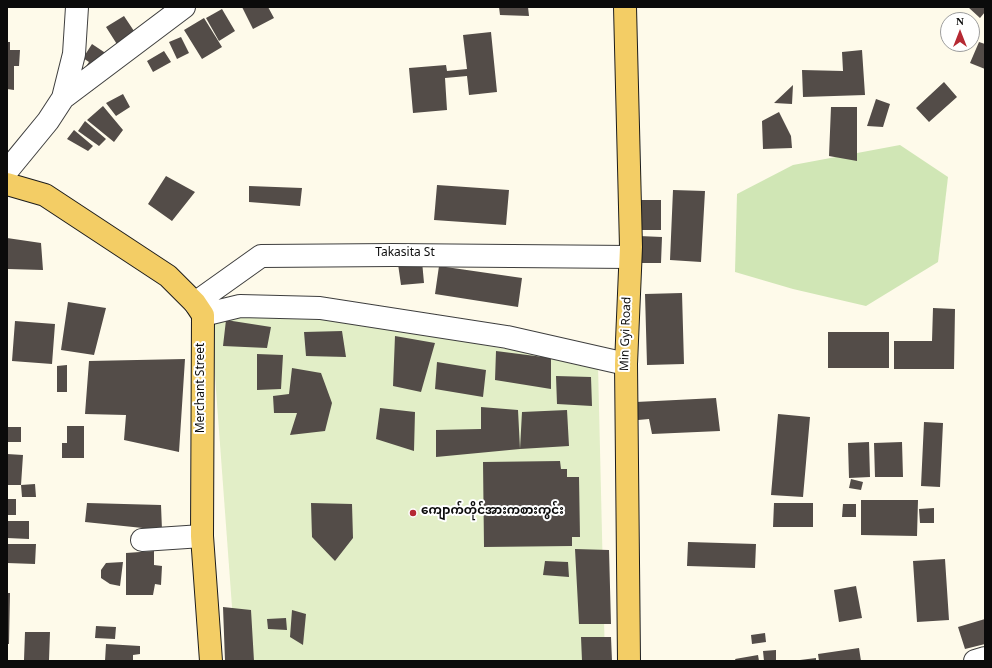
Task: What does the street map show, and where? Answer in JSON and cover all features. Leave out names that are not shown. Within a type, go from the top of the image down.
[{"type":"main road","name":"Min Gyi Road","points":[[625,7],[630,257],[626,364],[630,661]]},
{"type":"main road","points":[[7,184],[45,195],[168,276],[199,309]]},
{"type":"main road","name":"Merchant Street","points":[[199,309],[202,536],[211,661]]},
{"type":"street","points":[[7,171],[48,121],[63,98],[74,54],[77,7]]},
{"type":"street","points":[[63,98],[184,7]]},
{"type":"street","name":"Takasita St","points":[[199,309],[261,256],[393,254],[630,257]]},
{"type":"street","points":[[199,309],[240,306],[320,308],[507,337],[626,364]]},
{"type":"street","points":[[142,540],[202,536]]},
{"type":"street","points":[[975,661],[985,658]]},
{"type":"green space","points":[[900,145],[948,177],[938,262],[866,306],[793,289],[735,272],[737,194],[793,165]]},
{"type":"green space","name":"ကျောက်တိုင်အားကစားကွင်း","points":[[232,301],[598,365],[605,661],[236,661],[211,322]]},
{"type":"building","points":[[242,7],[268,7],[274,18],[253,29]]},
{"type":"building","points":[[499,7],[528,7],[529,16],[500,15]]},
{"type":"building","points":[[968,7],[985,7],[985,12],[980,18],[980,12],[973,12]]},
{"type":"building","points":[[222,9],[235,31],[219,41],[206,18]]},
{"type":"building","points":[[124,16],[138,37],[120,49],[106,27]]},
{"type":"building","points":[[204,18],[222,47],[202,59],[184,30]]},
{"type":"building","points":[[491,32],[497,92],[469,95],[467,76],[445,78],[447,110],[413,113],[409,68],[446,65],[447,71],[467,69],[463,35]]},
{"type":"building","points":[[181,37],[189,53],[177,59],[169,42]]},
{"type":"building","points":[[7,42],[10,42],[10,50],[20,50],[19,66],[14,66],[14,90],[7,89]]},
{"type":"building","points":[[980,42],[985,44],[985,69],[970,63],[975,52],[980,52]]},
{"type":"building","points":[[92,44],[113,58],[92,91],[76,81],[89,62],[83,58]]},
{"type":"building","points":[[862,50],[865,95],[803,97],[802,70],[843,71],[842,52]]},
{"type":"building","points":[[164,51],[171,62],[153,72],[147,61]]},
{"type":"building","points":[[944,82],[957,97],[929,122],[916,108]]},
{"type":"building","points":[[793,85],[792,104],[774,103]]},
{"type":"building","points":[[123,94],[130,107],[116,116],[106,103]]},
{"type":"building","points":[[876,99],[890,104],[883,127],[867,126]]},
{"type":"building","points":[[103,106],[123,130],[114,142],[87,120]]},
{"type":"building","points":[[831,107],[857,107],[857,161],[829,156]]},
{"type":"building","points":[[779,112],[791,136],[792,148],[763,149],[762,121]]},
{"type":"building","points":[[85,121],[106,139],[99,146],[78,131]]},
{"type":"building","points":[[74,130],[93,146],[88,151],[67,139]]},
{"type":"building","points":[[166,176],[195,192],[172,221],[148,204]]},
{"type":"building","points":[[437,185],[509,190],[506,225],[434,220]]},
{"type":"building","points":[[249,186],[302,188],[300,206],[249,202]]},
{"type":"building","points":[[673,190],[705,191],[701,262],[670,260]]},
{"type":"building","points":[[639,200],[661,200],[661,230],[638,230]]},
{"type":"building","points":[[639,236],[662,237],[661,263],[639,263]]},
{"type":"building","points":[[7,238],[41,243],[43,270],[8,269]]},
{"type":"building","points":[[422,261],[424,283],[401,285],[398,264]]},
{"type":"building","points":[[439,266],[522,278],[518,307],[435,294]]},
{"type":"building","points":[[682,293],[684,364],[647,365],[645,294]]},
{"type":"building","points":[[68,302],[106,308],[94,355],[61,350]]},
{"type":"building","points":[[933,308],[955,309],[954,369],[894,369],[894,341],[932,341]]},
{"type":"building","points":[[226,320],[271,327],[267,348],[223,346]]},
{"type":"building","points":[[15,321],[55,324],[52,364],[12,361]]},
{"type":"building","points":[[342,331],[346,357],[306,356],[304,332]]},
{"type":"building","points":[[828,332],[889,332],[889,368],[828,368]]},
{"type":"building","points":[[395,336],[435,343],[421,392],[393,386]]},
{"type":"building","points":[[496,351],[551,358],[551,389],[495,380]]},
{"type":"building","points":[[257,354],[283,355],[281,389],[257,390]]},
{"type":"building","points":[[185,359],[179,452],[124,440],[126,415],[85,414],[89,361]]},
{"type":"building","points":[[437,362],[486,370],[483,397],[435,389]]},
{"type":"building","points":[[67,365],[67,392],[57,392],[57,366]]},
{"type":"building","points":[[292,368],[321,373],[332,403],[325,431],[290,435],[297,413],[274,413],[273,396],[289,394]]},
{"type":"building","points":[[556,376],[591,377],[592,406],[557,404]]},
{"type":"building","points":[[716,398],[720,431],[652,434],[649,419],[638,420],[636,402]]},
{"type":"building","points":[[481,407],[518,410],[520,449],[436,457],[436,430],[481,429]]},
{"type":"building","points":[[380,408],[415,412],[414,451],[376,439]]},
{"type":"building","points":[[567,410],[569,446],[520,449],[522,412]]},
{"type":"building","points":[[778,414],[810,417],[803,497],[771,495]]},
{"type":"building","points":[[924,422],[943,423],[940,487],[921,486]]},
{"type":"building","points":[[67,426],[84,426],[84,458],[62,458],[62,443],[67,443]]},
{"type":"building","points":[[7,427],[21,427],[21,442],[7,442]]},
{"type":"building","points":[[869,442],[870,477],[849,478],[848,443]]},
{"type":"building","points":[[902,442],[903,477],[875,477],[874,443]]},
{"type":"building","points":[[7,454],[23,455],[21,485],[7,485]]},
{"type":"building","points":[[560,461],[561,469],[567,469],[567,477],[579,477],[580,537],[572,537],[572,546],[484,547],[483,462]]},
{"type":"building","points":[[851,479],[863,482],[861,490],[849,488]]},
{"type":"building","points":[[35,484],[36,497],[22,497],[21,485]]},
{"type":"building","points":[[7,499],[16,499],[16,515],[7,515]]},
{"type":"building","points":[[861,500],[918,500],[917,536],[861,535]]},
{"type":"building","points":[[87,503],[161,505],[162,530],[85,522]]},
{"type":"building","points":[[311,503],[352,504],[353,538],[335,561],[312,537]]},
{"type":"building","points":[[774,503],[813,503],[813,527],[773,527]]},
{"type":"building","points":[[843,504],[856,504],[856,517],[842,517]]},
{"type":"building","points":[[934,508],[934,523],[920,523],[919,509]]},
{"type":"building","points":[[7,521],[29,521],[29,539],[7,538]]},
{"type":"building","points":[[688,542],[756,544],[755,568],[687,566]]},
{"type":"building","points":[[7,544],[36,544],[35,564],[7,563]]},
{"type":"building","points":[[575,549],[609,550],[611,624],[579,624]]},
{"type":"building","points":[[154,551],[154,565],[162,566],[161,585],[155,584],[153,595],[126,595],[126,553]]},
{"type":"building","points":[[945,559],[949,620],[917,622],[913,561]]},
{"type":"building","points":[[545,561],[568,562],[569,577],[543,575]]},
{"type":"building","points":[[123,562],[120,586],[110,584],[101,578],[101,570],[106,563]]},
{"type":"building","points":[[856,586],[862,618],[839,622],[834,590]]},
{"type":"building","points":[[7,593],[10,593],[9,644],[7,644]]},
{"type":"building","points":[[223,607],[251,610],[254,661],[225,661]]},
{"type":"building","points":[[292,610],[306,614],[303,645],[290,637]]},
{"type":"building","points":[[286,618],[287,630],[268,629],[267,619]]},
{"type":"building","points":[[985,619],[985,644],[965,649],[958,627]]},
{"type":"building","points":[[96,626],[116,627],[115,639],[95,638]]},
{"type":"building","points":[[25,632],[50,632],[49,660],[24,660]]},
{"type":"building","points":[[765,633],[766,642],[752,644],[751,635]]},
{"type":"building","points":[[581,637],[611,637],[612,661],[582,661]]},
{"type":"building","points":[[106,644],[140,646],[140,654],[133,655],[133,661],[105,661]]},
{"type":"building","points":[[859,648],[861,661],[819,661],[818,654]]},
{"type":"building","points":[[776,650],[776,661],[764,661],[763,651]]},
{"type":"building","points":[[758,655],[759,661],[736,661],[735,659]]},
{"type":"building","points":[[816,658],[816,661],[800,661],[800,660]]},
{"type":"place","name":"ကျောက်တိုင်အားကစားကွင်း","points":[[413,513]]}]
